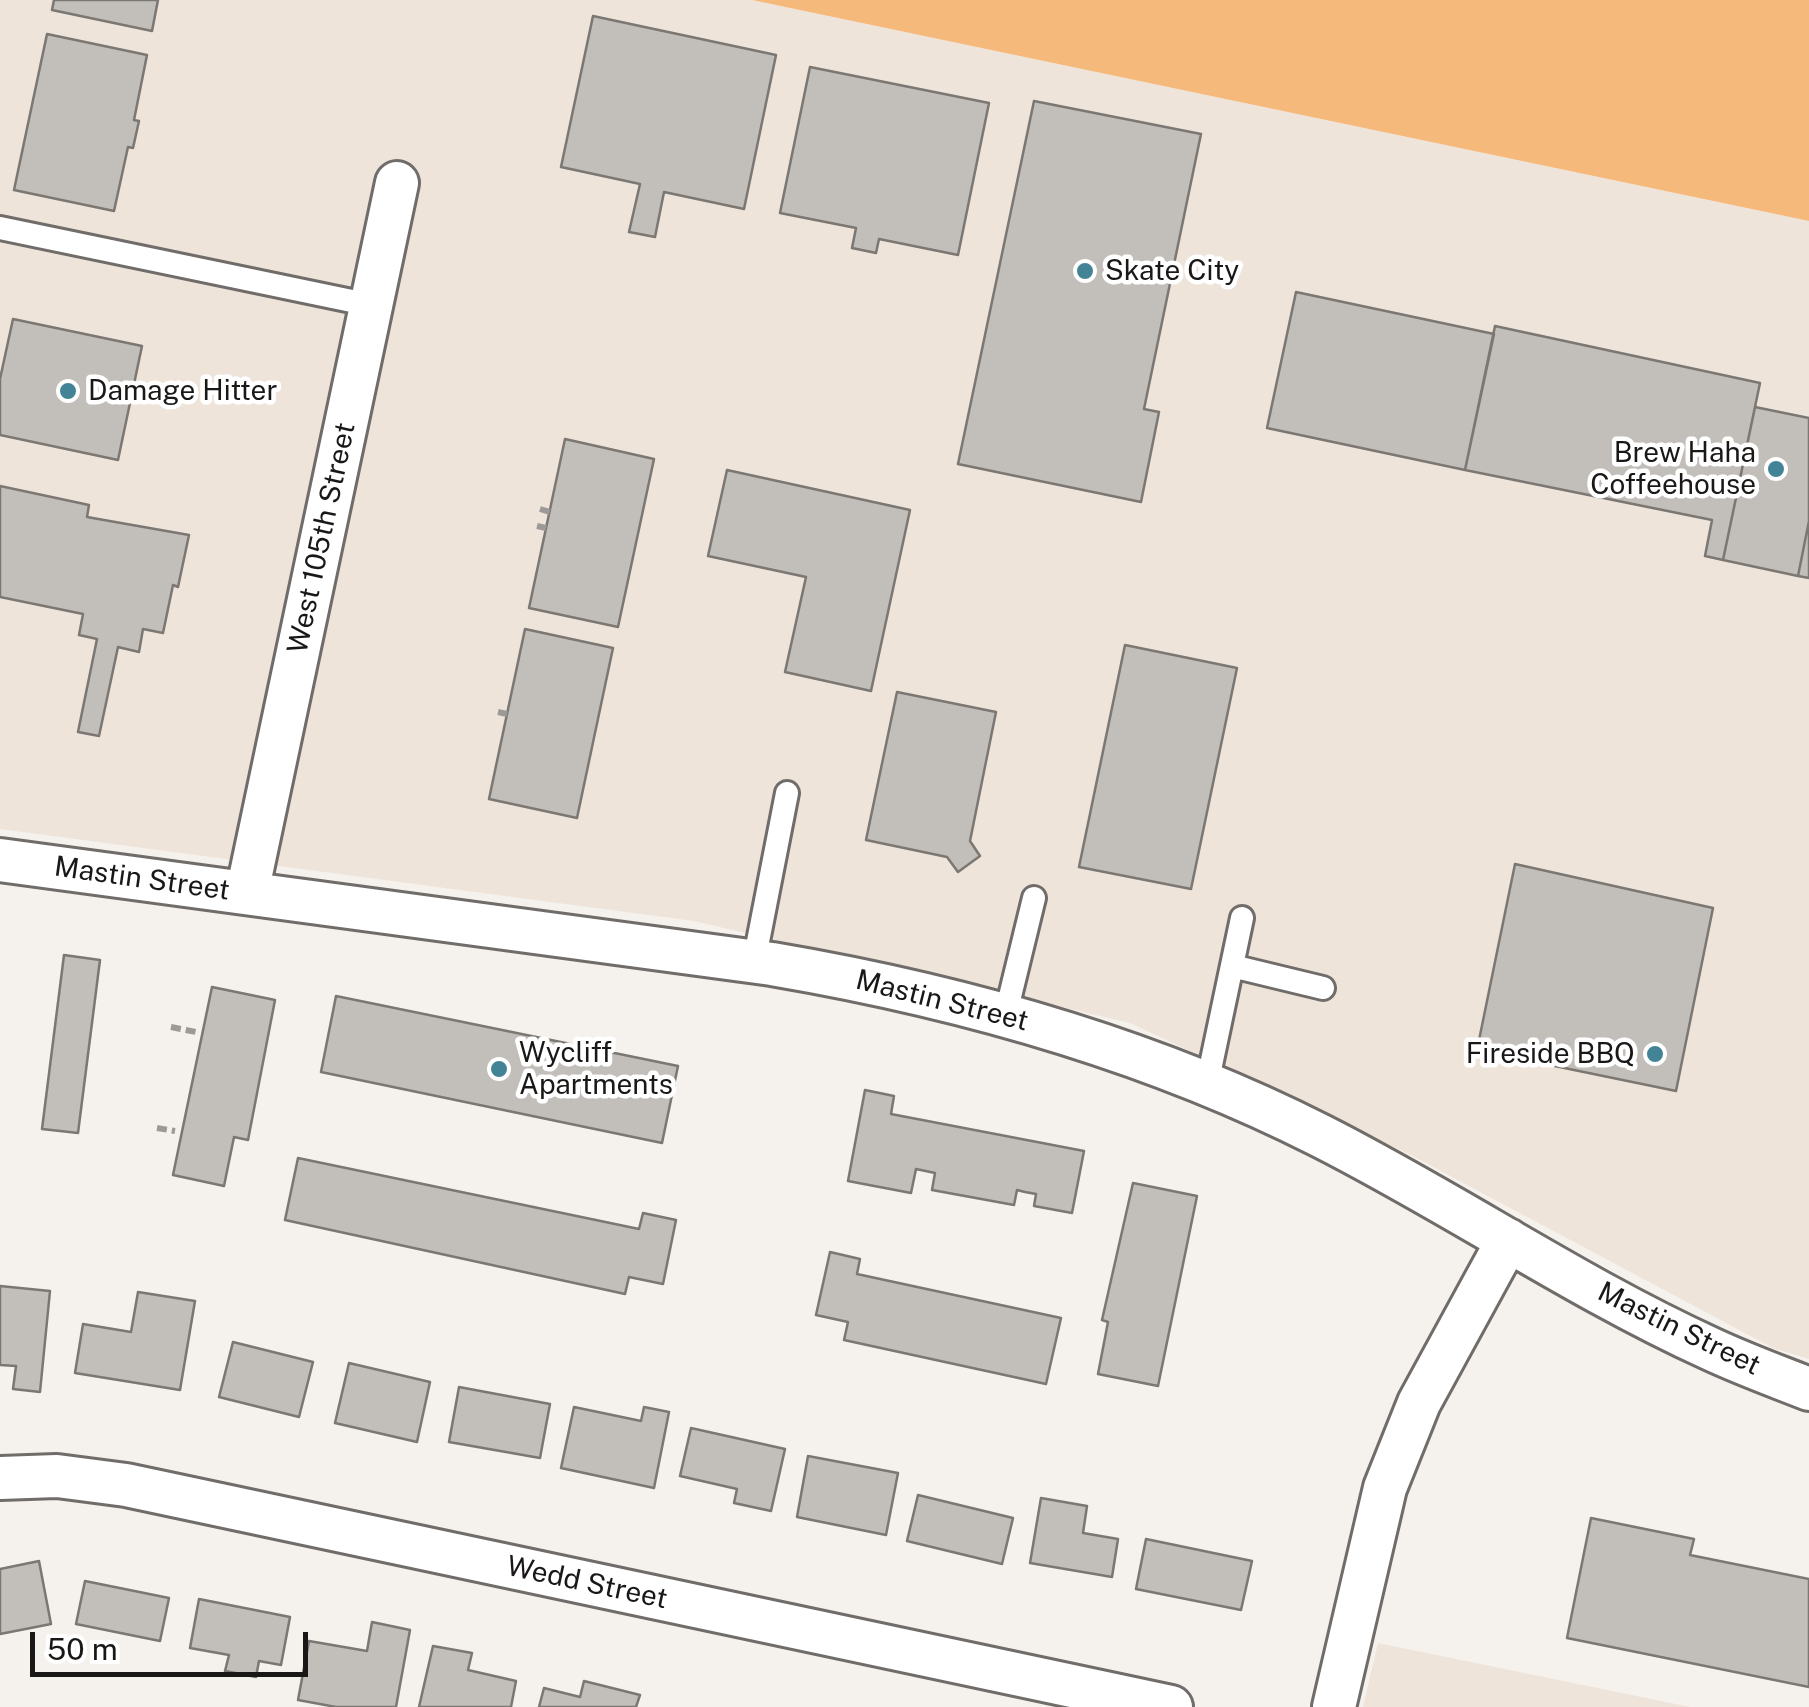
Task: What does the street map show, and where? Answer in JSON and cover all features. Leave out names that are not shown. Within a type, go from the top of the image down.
[{"type":"street","name":"West 105th Street","points":[[248,893],[397,182]]},
{"type":"street","name":"Mastin Street","points":[[0,860],[754,962],[877,982],[1055,1030],[1206,1084],[1318,1134],[1710,1349],[1809,1389]]},
{"type":"street","points":[[1334,1707],[1385,1488],[1419,1403],[1508,1240]]},
{"type":"street","name":"Wedd Street","points":[[0,1478],[57,1476],[126,1485],[1172,1707]]},
{"type":"lane","points":[[0,228],[371,305]]},
{"type":"lane","points":[[754,962],[786,793]]},
{"type":"lane","points":[[1006,1017],[1034,898]]},
{"type":"lane","points":[[1206,1084],[1242,918]]},
{"type":"lane","points":[[1232,966],[1323,988]]},
{"type":"path","points":[[540,509],[550,512]]},
{"type":"path","points":[[536,526],[546,528]]},
{"type":"path","points":[[171,1027],[196,1032]]},
{"type":"path","points":[[158,1128],[175,1131]]},
{"type":"shaded area","points":[[0,0],[752,0],[1809,221],[1809,1359],[1773,1348],[1407,1153],[1130,1023],[694,921],[0,829]]},
{"type":"shaded area","points":[[752,0],[1809,0],[1809,221]]},
{"type":"shaded area","points":[[1378,1643],[1690,1707],[1363,1707]]},
{"type":"building","points":[[54,0],[158,0],[152,31],[52,10]]},
{"type":"building","points":[[593,16],[776,55],[744,209],[664,192],[655,237],[629,232],[640,184],[561,167]]},
{"type":"building","points":[[47,34],[147,55],[134,120],[139,121],[133,148],[128,147],[114,211],[14,190]]},
{"type":"building","points":[[810,67],[989,103],[958,255],[879,239],[876,253],[852,248],[856,228],[780,213]]},
{"type":"building","name":"Skate City","points":[[1034,101],[1201,134],[1144,409],[1159,412],[1141,502],[958,464]]},
{"type":"building","points":[[1296,292],[1494,334],[1465,470],[1267,428]]},
{"type":"building","points":[[13,319],[142,346],[118,460],[0,435],[0,379]]},
{"type":"building","points":[[1495,326],[1760,383],[1723,560],[1705,556],[1712,520],[1465,470]]},
{"type":"building","name":"Brew Haha Coffeehouse","points":[[1755,407],[1809,418],[1809,521],[1798,576],[1723,560]]},
{"type":"building","points":[[565,439],[654,459],[618,627],[529,608]]},
{"type":"building","points":[[727,470],[910,510],[871,691],[785,672],[806,577],[708,556]]},
{"type":"building","points":[[0,486],[89,505],[87,517],[189,535],[163,633],[143,629],[139,652],[118,647],[99,736],[78,732],[97,639],[79,635],[83,614],[0,597]]},
{"type":"building","points":[[1809,521],[1809,578],[1798,576]]},
{"type":"building","points":[[525,629],[613,648],[577,818],[489,799]]},
{"type":"building","points":[[1125,645],[1237,668],[1191,889],[1079,867]]},
{"type":"building","points":[[897,692],[996,712],[970,841],[980,856],[958,872],[947,857],[866,840]]},
{"type":"building","points":[[1515,864],[1713,908],[1676,1091],[1477,1050]]},
{"type":"building","points":[[64,955],[100,960],[78,1133],[42,1129]]},
{"type":"building","points":[[212,987],[275,1000],[248,1140],[234,1137],[224,1186],[173,1175]]},
{"type":"building","name":"Wycliff Apartments","points":[[336,996],[678,1066],[662,1143],[321,1072]]},
{"type":"building","points":[[865,1090],[894,1096],[891,1114],[1084,1151],[1072,1213],[1034,1206],[1036,1194],[1017,1190],[1014,1205],[932,1190],[935,1173],[916,1169],[911,1193],[848,1181]]},
{"type":"building","points":[[298,1158],[639,1229],[643,1213],[676,1220],[663,1284],[629,1277],[625,1294],[285,1220]]},
{"type":"building","points":[[1133,1183],[1197,1196],[1158,1386],[1098,1374],[1108,1322],[1102,1320]]},
{"type":"building","points":[[830,1252],[860,1259],[857,1274],[1061,1318],[1046,1384],[844,1340],[848,1322],[816,1315]]},
{"type":"building","points":[[0,1286],[50,1291],[40,1392],[13,1389],[16,1366],[0,1365]]},
{"type":"building","points":[[138,1292],[195,1301],[180,1390],[75,1373],[83,1324],[131,1332]]},
{"type":"building","points":[[233,1342],[313,1362],[299,1417],[219,1397]]},
{"type":"building","points":[[349,1363],[430,1382],[417,1442],[335,1423]]},
{"type":"building","points":[[459,1387],[550,1404],[540,1458],[449,1442]]},
{"type":"building","points":[[574,1407],[641,1421],[644,1407],[669,1412],[654,1488],[561,1468]]},
{"type":"building","points":[[691,1428],[785,1449],[771,1511],[734,1503],[737,1489],[680,1476]]},
{"type":"building","points":[[808,1456],[898,1473],[886,1535],[797,1517]]},
{"type":"building","points":[[918,1495],[1013,1518],[1002,1564],[907,1541]]},
{"type":"building","points":[[1041,1498],[1087,1506],[1083,1533],[1118,1539],[1112,1577],[1030,1563]]},
{"type":"building","points":[[1591,1518],[1694,1539],[1690,1555],[1809,1579],[1809,1687],[1567,1638]]},
{"type":"building","points":[[1146,1539],[1252,1561],[1241,1610],[1136,1589]]},
{"type":"building","points":[[39,1561],[51,1624],[0,1634],[0,1569]]},
{"type":"building","points":[[85,1581],[169,1598],[160,1641],[76,1624]]},
{"type":"building","points":[[199,1599],[290,1617],[281,1665],[259,1661],[256,1677],[225,1671],[229,1655],[190,1648]]},
{"type":"building","points":[[372,1622],[410,1630],[396,1707],[336,1707],[298,1700],[309,1641],[367,1651]]},
{"type":"building","points":[[433,1646],[472,1653],[468,1670],[516,1681],[511,1707],[419,1707]]},
{"type":"building","points":[[584,1681],[640,1695],[636,1707],[539,1707],[544,1688],[580,1697]]},
{"type":"place","name":"Skate City","points":[[1085,271]]},
{"type":"place","name":"Damage Hitter","points":[[68,391]]},
{"type":"place","name":"Brew Haha Coffeehouse","points":[[1776,469]]},
{"type":"place","name":"Fireside BBQ","points":[[1655,1054]]},
{"type":"place","name":"Wycliff Apartments","points":[[499,1069]]}]
